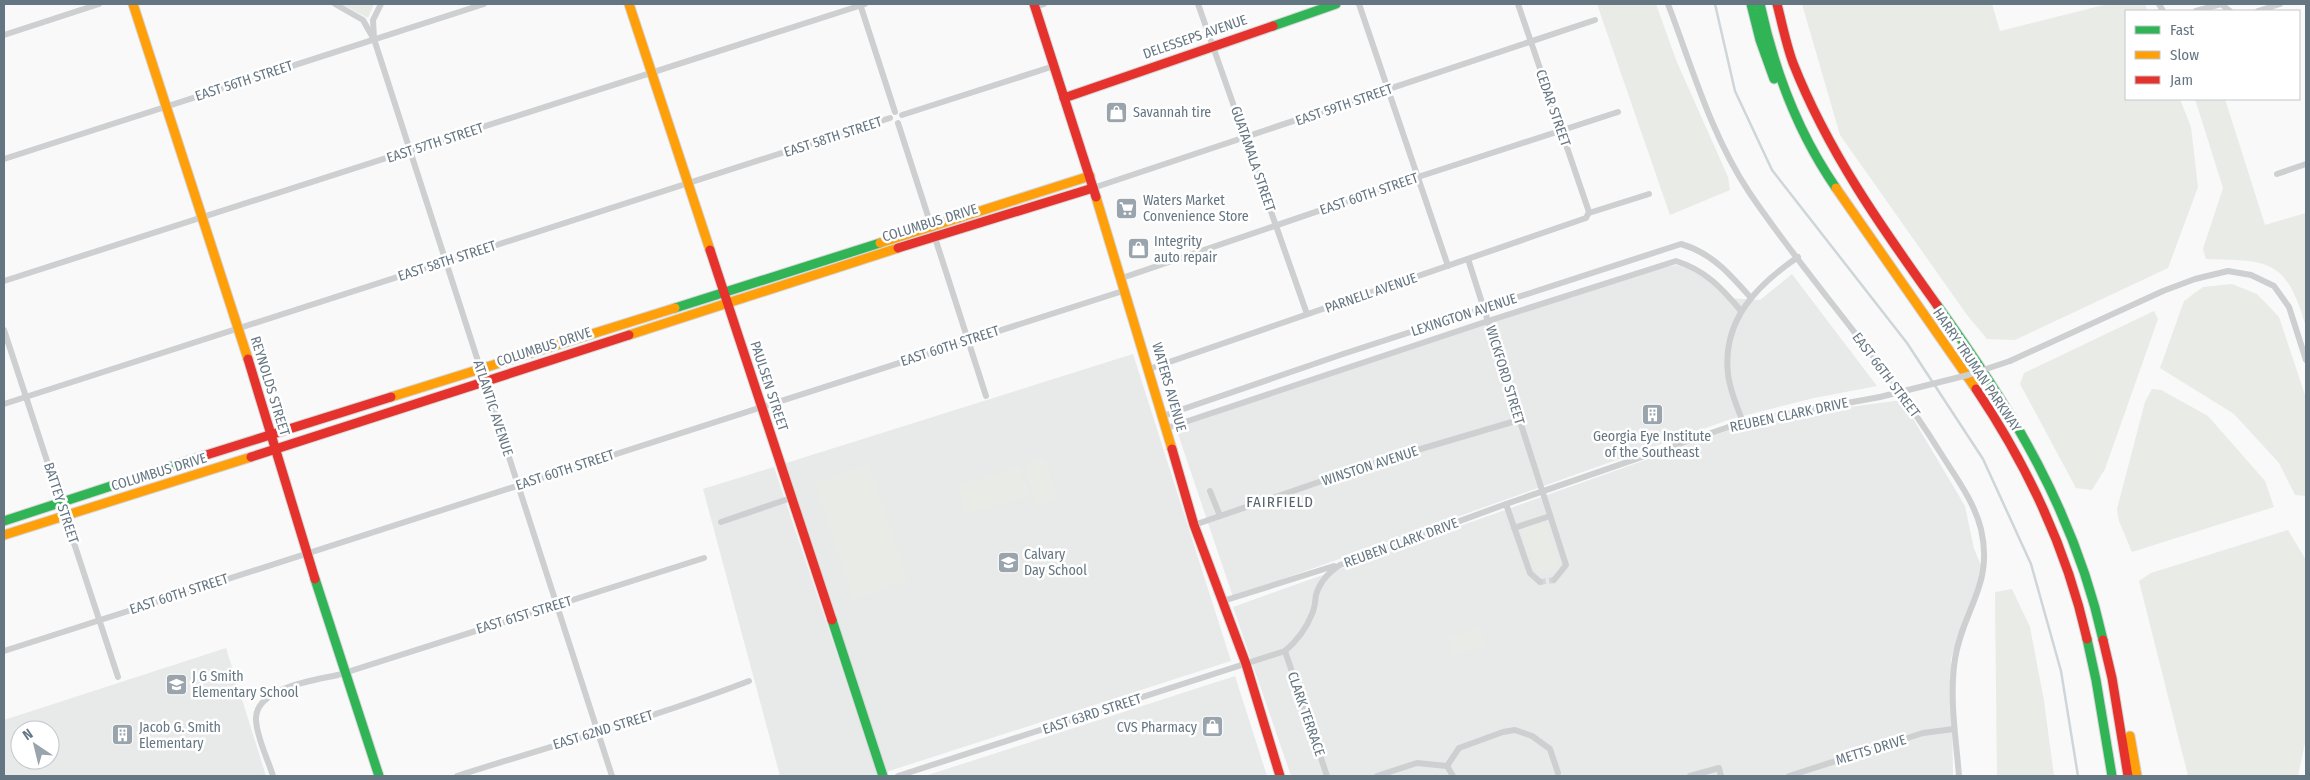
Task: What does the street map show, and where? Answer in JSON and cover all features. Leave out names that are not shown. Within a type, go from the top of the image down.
[{"type":"main road","name":"REYNOLDS STREET","points":[[133,4],[379,776]]},
{"type":"main road","name":"PAULSEN STREET","points":[[629,4],[883,776]]},
{"type":"main road","name":"DELESSEPS AVENUE","points":[[1064,98],[1212,45],[1336,4]]},
{"type":"main road","points":[[1751,4],[1770,69],[1780,92],[1805,136]]},
{"type":"main road","name":"HARRY TRUMAN PARKWAY","points":[[1760,4],[1777,66],[1805,136],[1842,196],[1995,418],[2036,495],[2067,569],[2083,620],[2101,700],[2112,776]]},
{"type":"main road","name":"HARRY TRUMAN PARKWAY","points":[[1777,4],[1784,34],[1802,87],[1826,138],[1856,187],[1992,384],[2024,436],[2062,512],[2083,564],[2099,616],[2117,696],[2128,776]]},
{"type":"main road","name":"WATERS AVENUE","points":[[1038,5],[1054,66],[1126,290],[1194,525],[1246,664],[1280,776]]},
{"type":"main road","name":"COLUMBUS DRIVE","points":[[4,521],[270,434],[481,370],[1090,176]]},
{"type":"main road","name":"COLUMBUS DRIVE","points":[[4,535],[275,450],[934,236],[1093,188]]},
{"type":"main road","points":[[2099,616],[2121,695],[2137,776]]},
{"type":"street","points":[[4,35],[99,4]]},
{"type":"street","name":"ATLANTIC AVENUE","points":[[335,4],[363,20],[374,39],[612,776]]},
{"type":"street","name":"ATLANTIC AVENUE","points":[[374,39],[373,20],[380,4]]},
{"type":"street","name":"EAST 56TH STREET","points":[[4,159],[484,4]]},
{"type":"street","points":[[862,4],[895,112]]},
{"type":"street","name":"EAST 57TH STREET","points":[[4,281],[862,4]]},
{"type":"street","name":"GUATAMALA STREET","points":[[1198,4],[1307,314]]},
{"type":"street","points":[[1360,4],[1448,266]]},
{"type":"street","name":"CEDAR STREET","points":[[1518,4],[1589,212]]},
{"type":"street","name":"EAST 66TH STREET","points":[[1668,4],[1706,107],[1723,145],[1749,192],[1915,412],[1958,480],[1980,526],[1985,566],[1982,580],[1957,648],[1954,676],[1954,729],[1959,776]]},
{"type":"street","points":[[2199,10],[2221,4]]},
{"type":"street","points":[[2261,10],[2280,4]]},
{"type":"street","name":"EAST 59TH STREET","points":[[1093,188],[1595,20]]},
{"type":"street","points":[[895,112],[902,114],[1054,66]]},
{"type":"street","points":[[895,112],[890,118],[893,122],[898,123]]},
{"type":"street","name":"EAST 60TH STREET","points":[[1122,278],[1418,177],[1618,112]]},
{"type":"street","points":[[898,123],[902,120],[902,114]]},
{"type":"street","name":"EAST 58TH STREET","points":[[4,404],[890,118]]},
{"type":"street","points":[[898,123],[986,396]]},
{"type":"street","points":[[2277,174],[2306,164]]},
{"type":"street","name":"PARNELL AVENUE","points":[[1149,369],[1586,218],[1589,212],[1649,194]]},
{"type":"street","name":"LEXINGTON AVENUE","points":[[1163,416],[1681,244],[1698,249],[1711,257],[1731,275],[1751,298]]},
{"type":"street","points":[[1662,249],[1666,263]]},
{"type":"street","points":[[1743,422],[1732,394],[1728,374],[1730,340],[1741,311],[1751,298],[1771,275],[1798,257]]},
{"type":"street","name":"WICKFORD STREET","points":[[1468,259],[1542,492]]},
{"type":"street","name":"LEXINGTON AVENUE","points":[[1167,428],[1666,263],[1676,261],[1706,273],[1726,292],[1741,311]]},
{"type":"street","name":"REUBEN CLARK DRIVE","points":[[1285,651],[1298,640],[1305,629],[1313,612],[1317,592],[1322,582],[1340,564],[1743,422],[1880,396],[1968,376],[2010,361],[2163,291],[2195,279],[2228,271],[2251,275],[2274,286],[2290,307],[2306,360]]},
{"type":"street","name":"EAST 60TH STREET","points":[[4,651],[1126,290]]},
{"type":"street","name":"BATTEY STREET","points":[[4,330],[118,676]]},
{"type":"street","points":[[1321,362],[1326,375]]},
{"type":"street","name":"WINSTON AVENUE","points":[[1194,525],[1380,461],[1519,420]]},
{"type":"street","points":[[1210,490],[1220,516]]},
{"type":"street","points":[[1542,492],[1566,565],[1554,580]]},
{"type":"street","points":[[721,522],[791,498]]},
{"type":"street","points":[[1506,504],[1530,573],[1540,582]]},
{"type":"street","points":[[1514,528],[1550,516]]},
{"type":"street","name":"EAST 61ST STREET","points":[[273,776],[256,720],[258,708],[269,695],[302,683],[704,558]]},
{"type":"street","points":[[1222,601],[1340,564]]},
{"type":"street","name":"EAST 63RD STREET","points":[[898,776],[1285,651]]},
{"type":"street","name":"CLARK TERRACE","points":[[1285,651],[1327,776]]},
{"type":"street","name":"EAST 62ND STREET","points":[[457,776],[670,710],[748,681]]},
{"type":"street","name":"METTS DRIVE","points":[[1789,776],[1923,733],[1954,729]]},
{"type":"street","points":[[1447,766],[1459,748],[1503,732],[1515,730],[1532,736],[1550,750],[1558,773]]},
{"type":"street","points":[[1377,776],[1417,763],[1447,766]]},
{"type":"street","points":[[1447,766],[1452,776]]},
{"type":"street","points":[[1690,776],[1719,768],[1721,776]]},
{"type":"shaded area","points":[[341,4],[374,4],[368,18]]},
{"type":"shaded area","points":[[1597,4],[1656,4],[1676,60],[1728,177],[1730,190],[1670,215]]},
{"type":"shaded area","points":[[1802,4],[1992,4],[2000,31],[2108,4],[2145,4],[2148,10],[2125,10],[2125,100],[2180,100],[2191,127],[2198,187],[2168,268],[2015,340],[1987,339],[1967,315],[1840,135]]},
{"type":"shaded area","points":[[2195,100],[2225,100],[2265,225],[2306,213],[2306,327],[2291,288],[2283,276],[2273,268],[2261,263],[2206,259],[2203,249],[2223,188]]},
{"type":"shaded area","points":[[1677,265],[1701,271],[1728,298],[1760,300],[1792,274],[1877,386],[1814,398],[1731,419],[1233,597],[1176,428],[1640,272]]},
{"type":"shaded area","points":[[2232,284],[2257,294],[2279,317],[2306,398],[2306,496],[2295,495],[2279,463],[2234,414],[2160,368],[2184,301],[2203,287]]},
{"type":"shaded area","points":[[2154,311],[2158,319],[2105,469],[2092,490],[2076,488],[2020,384],[2024,373]]},
{"type":"shaded area","name":"Calvary Day School","points":[[1133,354],[1231,661],[886,772],[783,464]]},
{"type":"shaded area","points":[[2152,389],[2161,390],[2208,416],[2265,481],[2274,507],[2132,552],[2119,521],[2117,509],[2145,402]]},
{"type":"shaded area","points":[[1902,400],[1965,506],[1974,549],[1981,565],[1981,574],[1951,659],[1953,776],[1291,776],[1233,607],[1735,428],[1812,412]]},
{"type":"shaded area","points":[[1044,458],[1058,500],[1037,507],[1024,465]]},
{"type":"shaded area","points":[[869,464],[908,580],[853,599],[814,483]]},
{"type":"shaded area","points":[[1020,466],[1030,495],[972,513],[964,508],[957,486]]},
{"type":"shaded area","points":[[774,467],[878,776],[780,776],[703,489]]},
{"type":"shaded area","points":[[1544,522],[1559,565],[1548,571],[1537,573],[1521,529]]},
{"type":"shaded area","points":[[2288,530],[2306,560],[2306,738],[2298,776],[2188,776],[2139,581],[2151,573]]},
{"type":"shaded area","points":[[2012,589],[2030,627],[2044,701],[2054,776],[1997,776],[1995,592]]},
{"type":"shaded area","points":[[1479,627],[1486,644],[1454,656],[1448,638]]},
{"type":"shaded area","name":"J G Smith Elementary School","points":[[226,648],[266,776],[4,776],[4,720]]},
{"type":"shaded area","points":[[1235,676],[1267,776],[925,776]]},
{"type":"waterway","points":[[1715,4],[1735,91],[1772,170],[1907,343],[1983,459],[2031,564],[2061,671],[2078,776]]},
{"type":"tunnel","points":[[1540,582],[1554,580]]},
{"type":"traffic: fast","points":[[1273,26],[1336,4]]},
{"type":"traffic: fast","points":[[1751,4],[1760,40],[1774,79]]},
{"type":"traffic: fast","points":[[1760,4],[1772,52],[1789,100],[1810,145],[1836,188]]},
{"type":"traffic: fast","points":[[675,308],[880,243]]},
{"type":"traffic: fast","points":[[1937,305],[1991,383],[2038,464],[2076,549],[2091,593],[2103,640]]},
{"type":"traffic: fast","points":[[4,521],[203,456]]},
{"type":"traffic: fast","points":[[315,579],[379,776]]},
{"type":"traffic: fast","points":[[832,620],[883,776]]},
{"type":"traffic: fast","points":[[2087,639],[2112,776]]},
{"type":"traffic: slow","points":[[133,4],[248,359]]},
{"type":"traffic: slow","points":[[629,4],[710,250]]},
{"type":"traffic: slow","points":[[880,243],[1090,176]]},
{"type":"traffic: slow","points":[[1836,188],[1976,389]]},
{"type":"traffic: slow","points":[[1096,197],[1172,449]]},
{"type":"traffic: slow","points":[[629,335],[898,248]]},
{"type":"traffic: slow","points":[[391,397],[675,308]]},
{"type":"traffic: slow","points":[[4,535],[251,457]]},
{"type":"traffic: slow","points":[[2130,736],[2137,776]]},
{"type":"traffic: jam","points":[[1034,4],[1096,197]]},
{"type":"traffic: jam","points":[[1777,4],[1793,63],[1823,128],[1876,218],[1937,305]]},
{"type":"traffic: jam","points":[[1064,98],[1273,26]]},
{"type":"traffic: jam","points":[[898,248],[1093,188]]},
{"type":"traffic: jam","points":[[710,250],[832,620]]},
{"type":"traffic: jam","points":[[251,457],[629,335]]},
{"type":"traffic: jam","points":[[248,359],[315,579]]},
{"type":"traffic: jam","points":[[1976,389],[2012,448],[2043,509],[2068,573],[2087,639]]},
{"type":"traffic: jam","points":[[203,456],[391,397]]},
{"type":"traffic: jam","points":[[1172,449],[1194,525],[1246,664],[1280,776]]},
{"type":"traffic: jam","points":[[2103,640],[2112,678],[2128,776]]},
{"type":"place","name":"Savannah tire","points":[[1117,112]]},
{"type":"place","name":"Waters Market Convenience Store","points":[[1127,208]]},
{"type":"place","name":"Integrity auto repair","points":[[1138,249]]},
{"type":"place","name":"Georgia Eye Institute of the Southeast","points":[[1652,414]]},
{"type":"place","name":"Calvary Day School","points":[[1008,562]]},
{"type":"place","name":"J G Smith Elementary School","points":[[176,684]]},
{"type":"place","name":"CVS Pharmacy","points":[[1213,727]]},
{"type":"place","name":"Jacob G. Smith Elementary","points":[[123,735]]},
{"type":"district","name":"FAIRFIELD","points":[[1280,502]]}]
